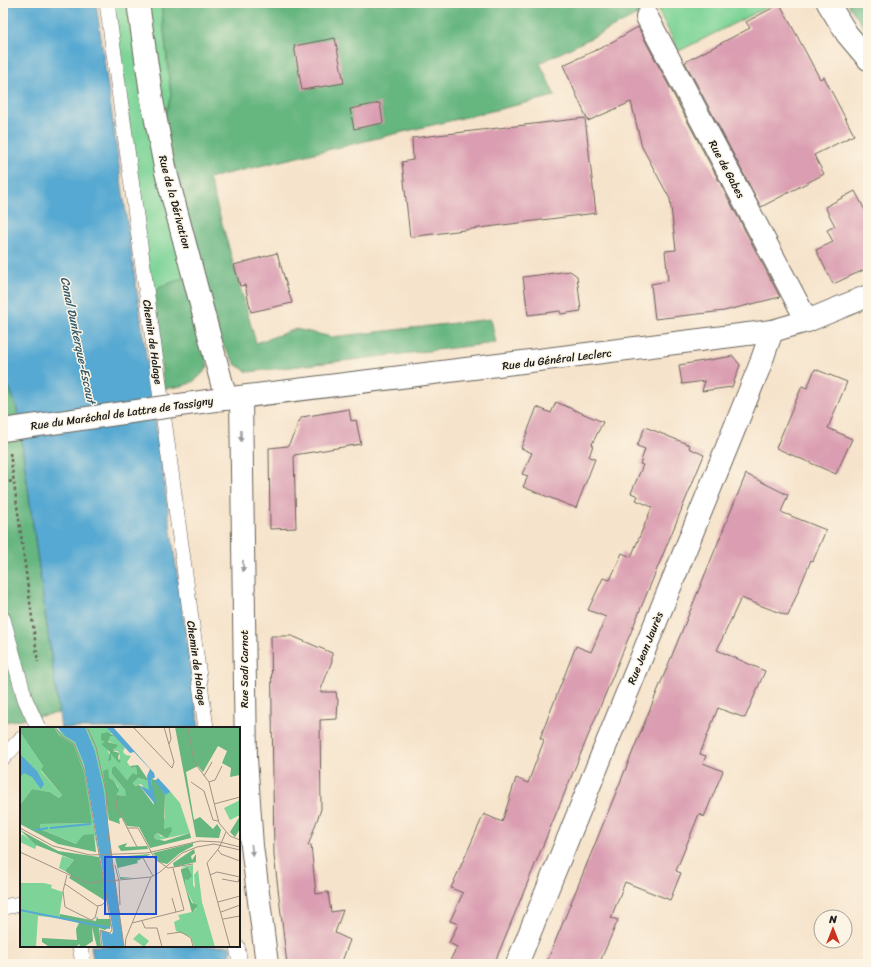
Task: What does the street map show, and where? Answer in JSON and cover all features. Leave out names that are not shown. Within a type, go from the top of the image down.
[{"type":"street","name":"Rue de la Dérivation","points":[[138,3],[156,122],[166,172],[227,399]]},
{"type":"street","points":[[828,3],[847,34],[868,59]]},
{"type":"street","name":"Rue de Gabes","points":[[647,17],[806,321]]},
{"type":"street","name":"Rue du Général Leclerc","points":[[227,399],[537,362],[772,331],[806,321],[868,296]]},
{"type":"street","name":"Rue Jean Jaurès","points":[[517,964],[757,373],[772,331]]},
{"type":"street","name":"Rue du Maréchal de Lattre de Tassigny","points":[[3,430],[227,399]]},
{"type":"street","name":"Rue Sadi Carnot","points":[[227,399],[252,846],[267,964]]},
{"type":"lane","name":"Chemin de Halage","points":[[107,3],[206,727]]},
{"type":"lane","points":[[3,619],[25,699],[35,727]]},
{"type":"lane","points":[[3,758],[20,740]]},
{"type":"lane","points":[[3,906],[20,904]]},
{"type":"lane","points":[[80,947],[83,964]]},
{"type":"lane","points":[[237,947],[240,964]]},
{"type":"path","points":[[3,391],[6,408]]},
{"type":"path","points":[[10,452],[38,666]]},
{"type":"path","points":[[3,483],[13,482]]},
{"type":"green space","points":[[113,3],[129,3],[188,276],[151,291]]},
{"type":"green space","points":[[145,3],[161,3],[171,96],[164,118]]},
{"type":"green space","points":[[161,3],[670,3],[656,6],[540,63],[555,96],[209,178],[256,343],[296,329],[332,337],[491,319],[496,343],[248,372],[236,365],[221,342],[176,186],[164,118],[171,96]]},
{"type":"green space","points":[[670,3],[775,3],[679,51],[656,6]]},
{"type":"green space","points":[[847,3],[868,3],[868,33]]},
{"type":"green space","points":[[188,276],[208,367],[198,378],[189,384],[164,389],[151,291]]},
{"type":"green space","points":[[3,371],[17,408],[59,713],[3,722]]},
{"type":"water","name":"Canal Dunkerque-Escaut","points":[[3,3],[96,3],[199,727],[61,727],[17,408],[3,371]]},
{"type":"water","points":[[91,947],[230,947],[232,964],[94,964]]},
{"type":"building","points":[[780,4],[820,79],[824,77],[854,135],[814,155],[824,174],[761,207],[685,62],[750,28],[746,22]]},
{"type":"building","points":[[638,27],[780,297],[724,311],[655,319],[651,284],[668,281],[665,251],[676,250],[670,199],[642,147],[631,102],[588,121],[563,65],[603,47]]},
{"type":"building","points":[[335,38],[344,83],[302,90],[294,46]]},
{"type":"building","points":[[380,103],[383,123],[354,129],[350,109]]},
{"type":"building","points":[[585,118],[596,213],[410,237],[402,162],[413,160],[412,138]]},
{"type":"building","points":[[855,191],[868,216],[868,268],[833,284],[816,250],[833,242],[827,230],[835,226],[825,207]]},
{"type":"building","points":[[277,253],[292,303],[251,312],[245,285],[240,286],[234,265]]},
{"type":"building","points":[[570,271],[577,276],[581,311],[561,314],[560,311],[528,315],[523,277]]},
{"type":"building","points":[[733,356],[740,365],[732,387],[702,391],[705,381],[682,384],[679,365]]},
{"type":"building","points":[[815,369],[847,382],[828,428],[852,439],[836,474],[776,448],[802,386],[807,388]]},
{"type":"building","points":[[556,402],[603,422],[592,444],[589,457],[595,459],[576,508],[523,487],[528,476],[522,474],[532,453],[521,448],[537,407],[551,413]]},
{"type":"building","points":[[349,409],[351,421],[356,420],[361,444],[294,455],[296,528],[270,529],[269,448],[288,446],[302,417]]},
{"type":"building","points":[[645,427],[690,445],[689,448],[704,455],[494,964],[448,964],[457,947],[449,943],[458,924],[450,921],[463,893],[451,888],[484,814],[502,822],[516,778],[528,783],[544,740],[540,738],[576,646],[591,652],[606,617],[588,610],[603,578],[610,580],[622,553],[631,557],[652,507],[636,500],[638,496],[631,493],[643,465],[640,464],[645,449],[637,446]]},
{"type":"building","points":[[746,474],[788,495],[781,512],[826,530],[813,561],[811,560],[788,616],[741,598],[717,650],[765,671],[745,718],[718,708],[700,754],[706,756],[703,763],[723,771],[704,817],[699,814],[676,871],[681,873],[670,900],[625,882],[611,918],[618,920],[599,964],[546,964]]},
{"type":"building","points":[[271,636],[292,636],[332,653],[332,661],[320,692],[336,692],[338,699],[337,719],[320,720],[321,809],[308,846],[311,845],[316,894],[328,892],[331,912],[343,910],[335,933],[350,940],[341,964],[287,964],[274,855]]}]
